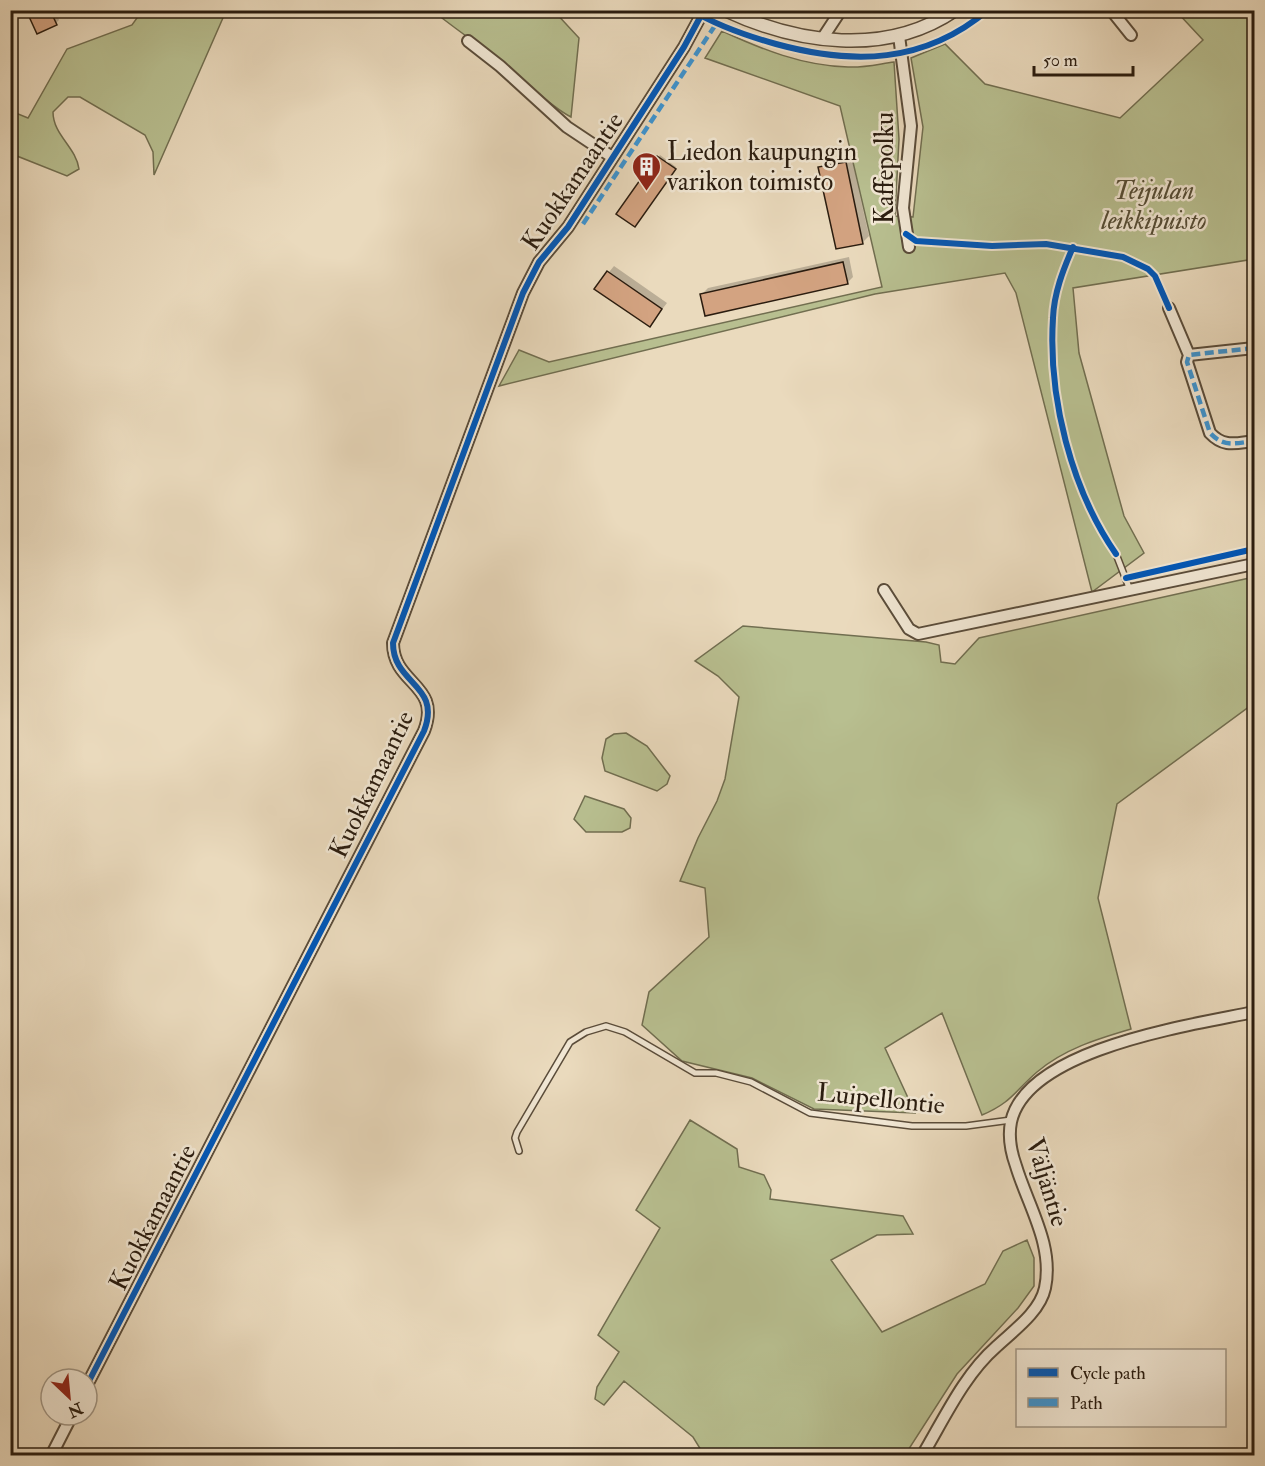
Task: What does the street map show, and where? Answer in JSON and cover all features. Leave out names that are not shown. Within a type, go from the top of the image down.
[{"type":"street","name":"Kuokkamaantie","points":[[96,1367],[424,731],[428,703],[420,688],[405,676],[396,664],[393,642],[523,293],[539,262],[568,227],[704,10]]},
{"type":"street","points":[[725,10],[761,23],[822,39],[869,41],[899,36],[927,27],[955,10]]},
{"type":"street","points":[[822,39],[841,10]]},
{"type":"street","points":[[1111,10],[1131,35]]},
{"type":"street","name":"Kaffepolku","points":[[899,36],[910,126],[903,208],[909,247]]},
{"type":"street","points":[[468,41],[500,66],[567,128],[612,157]]},
{"type":"street","points":[[1169,308],[1189,355],[1187,362],[1189,370],[1210,433],[1217,441],[1226,445],[1254,441]]},
{"type":"street","points":[[1189,355],[1254,348]]},
{"type":"street","points":[[884,590],[909,629],[918,634],[1254,564]]},
{"type":"street","name":"Väljäntie","points":[[922,1455],[971,1374],[993,1349],[1024,1322],[1045,1291],[1047,1262],[1044,1240],[1015,1166],[1009,1138],[1011,1120],[1026,1095],[1044,1079],[1068,1063],[1098,1049],[1118,1042],[1254,1012]]},
{"type":"street","points":[[51,1455],[66,1427]]},
{"type":"lane","points":[[1116,554],[1130,590]]},
{"type":"lane","name":"Luipellontie","points":[[519,1151],[515,1138],[517,1132],[570,1042],[586,1032],[606,1026],[625,1032],[695,1073],[716,1073],[751,1082],[810,1113],[912,1126],[966,1126],[1011,1120]]},
{"type":"green space","points":[[142,11],[226,11],[154,175],[153,152],[145,135],[80,97],[68,97],[53,112],[57,128],[74,154],[79,169],[67,176],[17,156],[11,149],[11,111],[28,118],[67,49],[132,25]]},
{"type":"green space","points":[[433,11],[554,11],[579,38],[571,117],[555,107],[510,69]]},
{"type":"green space","name":"Teijulan leikkipuisto","points":[[1176,11],[1254,11],[1254,259],[1073,288],[1079,353],[1124,516],[1144,553],[1092,592],[1016,293],[1005,273],[875,294],[499,386],[519,350],[549,362],[882,287],[840,106],[705,58],[722,31],[767,50],[799,60],[831,66],[854,67],[894,62],[899,139],[895,216],[913,217],[923,127],[911,58],[945,44],[985,84],[1120,118],[1203,40]]},
{"type":"green space","points":[[1254,577],[1254,703],[1117,804],[1098,898],[1131,1029],[1093,1041],[1058,1057],[1037,1072],[1006,1101],[982,1115],[942,1013],[885,1048],[915,1113],[814,1109],[752,1078],[682,1061],[642,1025],[649,992],[709,937],[705,888],[680,881],[725,779],[739,697],[718,676],[695,661],[743,626],[926,642],[939,645],[941,662],[955,664],[979,638]]},
{"type":"green space","points":[[626,733],[647,746],[670,776],[667,784],[657,791],[605,771],[602,758],[606,739],[614,734]]},
{"type":"green space","points":[[585,796],[624,809],[631,818],[630,828],[622,832],[586,832],[574,819]]},
{"type":"green space","points":[[690,1120],[737,1149],[739,1167],[764,1175],[771,1190],[770,1199],[903,1216],[913,1234],[877,1235],[831,1260],[882,1332],[985,1284],[1003,1251],[1027,1240],[1034,1258],[1034,1286],[1018,1308],[957,1374],[905,1455],[704,1455],[693,1437],[624,1381],[604,1405],[595,1399],[597,1387],[619,1352],[598,1335],[660,1228],[636,1210]]},
{"type":"building","points":[[26,10],[50,10],[57,25],[37,34]]},
{"type":"building","name":"Liedon kaupungin varikon toimisto","points":[[657,156],[676,169],[635,227],[616,214]]},
{"type":"building","points":[[846,162],[863,244],[836,249],[818,167]]},
{"type":"building","points":[[843,262],[848,284],[705,316],[700,294]]},
{"type":"building","points":[[607,271],[662,309],[650,327],[594,289]]},
{"type":"marked path","points":[[583,224],[716,24]]},
{"type":"marked path","points":[[1254,348],[1189,355],[1187,362],[1210,433],[1225,443],[1254,441]]},
{"type":"cycle path","points":[[691,10],[754,38],[805,51],[860,57],[913,50],[939,41],[964,28],[988,10]]},
{"type":"cycle path","points":[[96,1367],[424,731],[428,715],[427,703],[400,668],[395,657],[393,643],[523,293],[539,262],[568,227],[684,47],[704,10]]},
{"type":"cycle path","points":[[906,234],[916,241],[992,246],[1046,244],[1123,257],[1148,269],[1155,276],[1169,308]]},
{"type":"cycle path","points":[[1073,247],[1055,300],[1052,348],[1054,379],[1059,410],[1075,472],[1086,501],[1116,554]]},
{"type":"cycle path","points":[[1126,578],[1254,549]]},
{"type":"place","name":"Liedon kaupungin varikon toimisto","points":[[646,192]]}]
